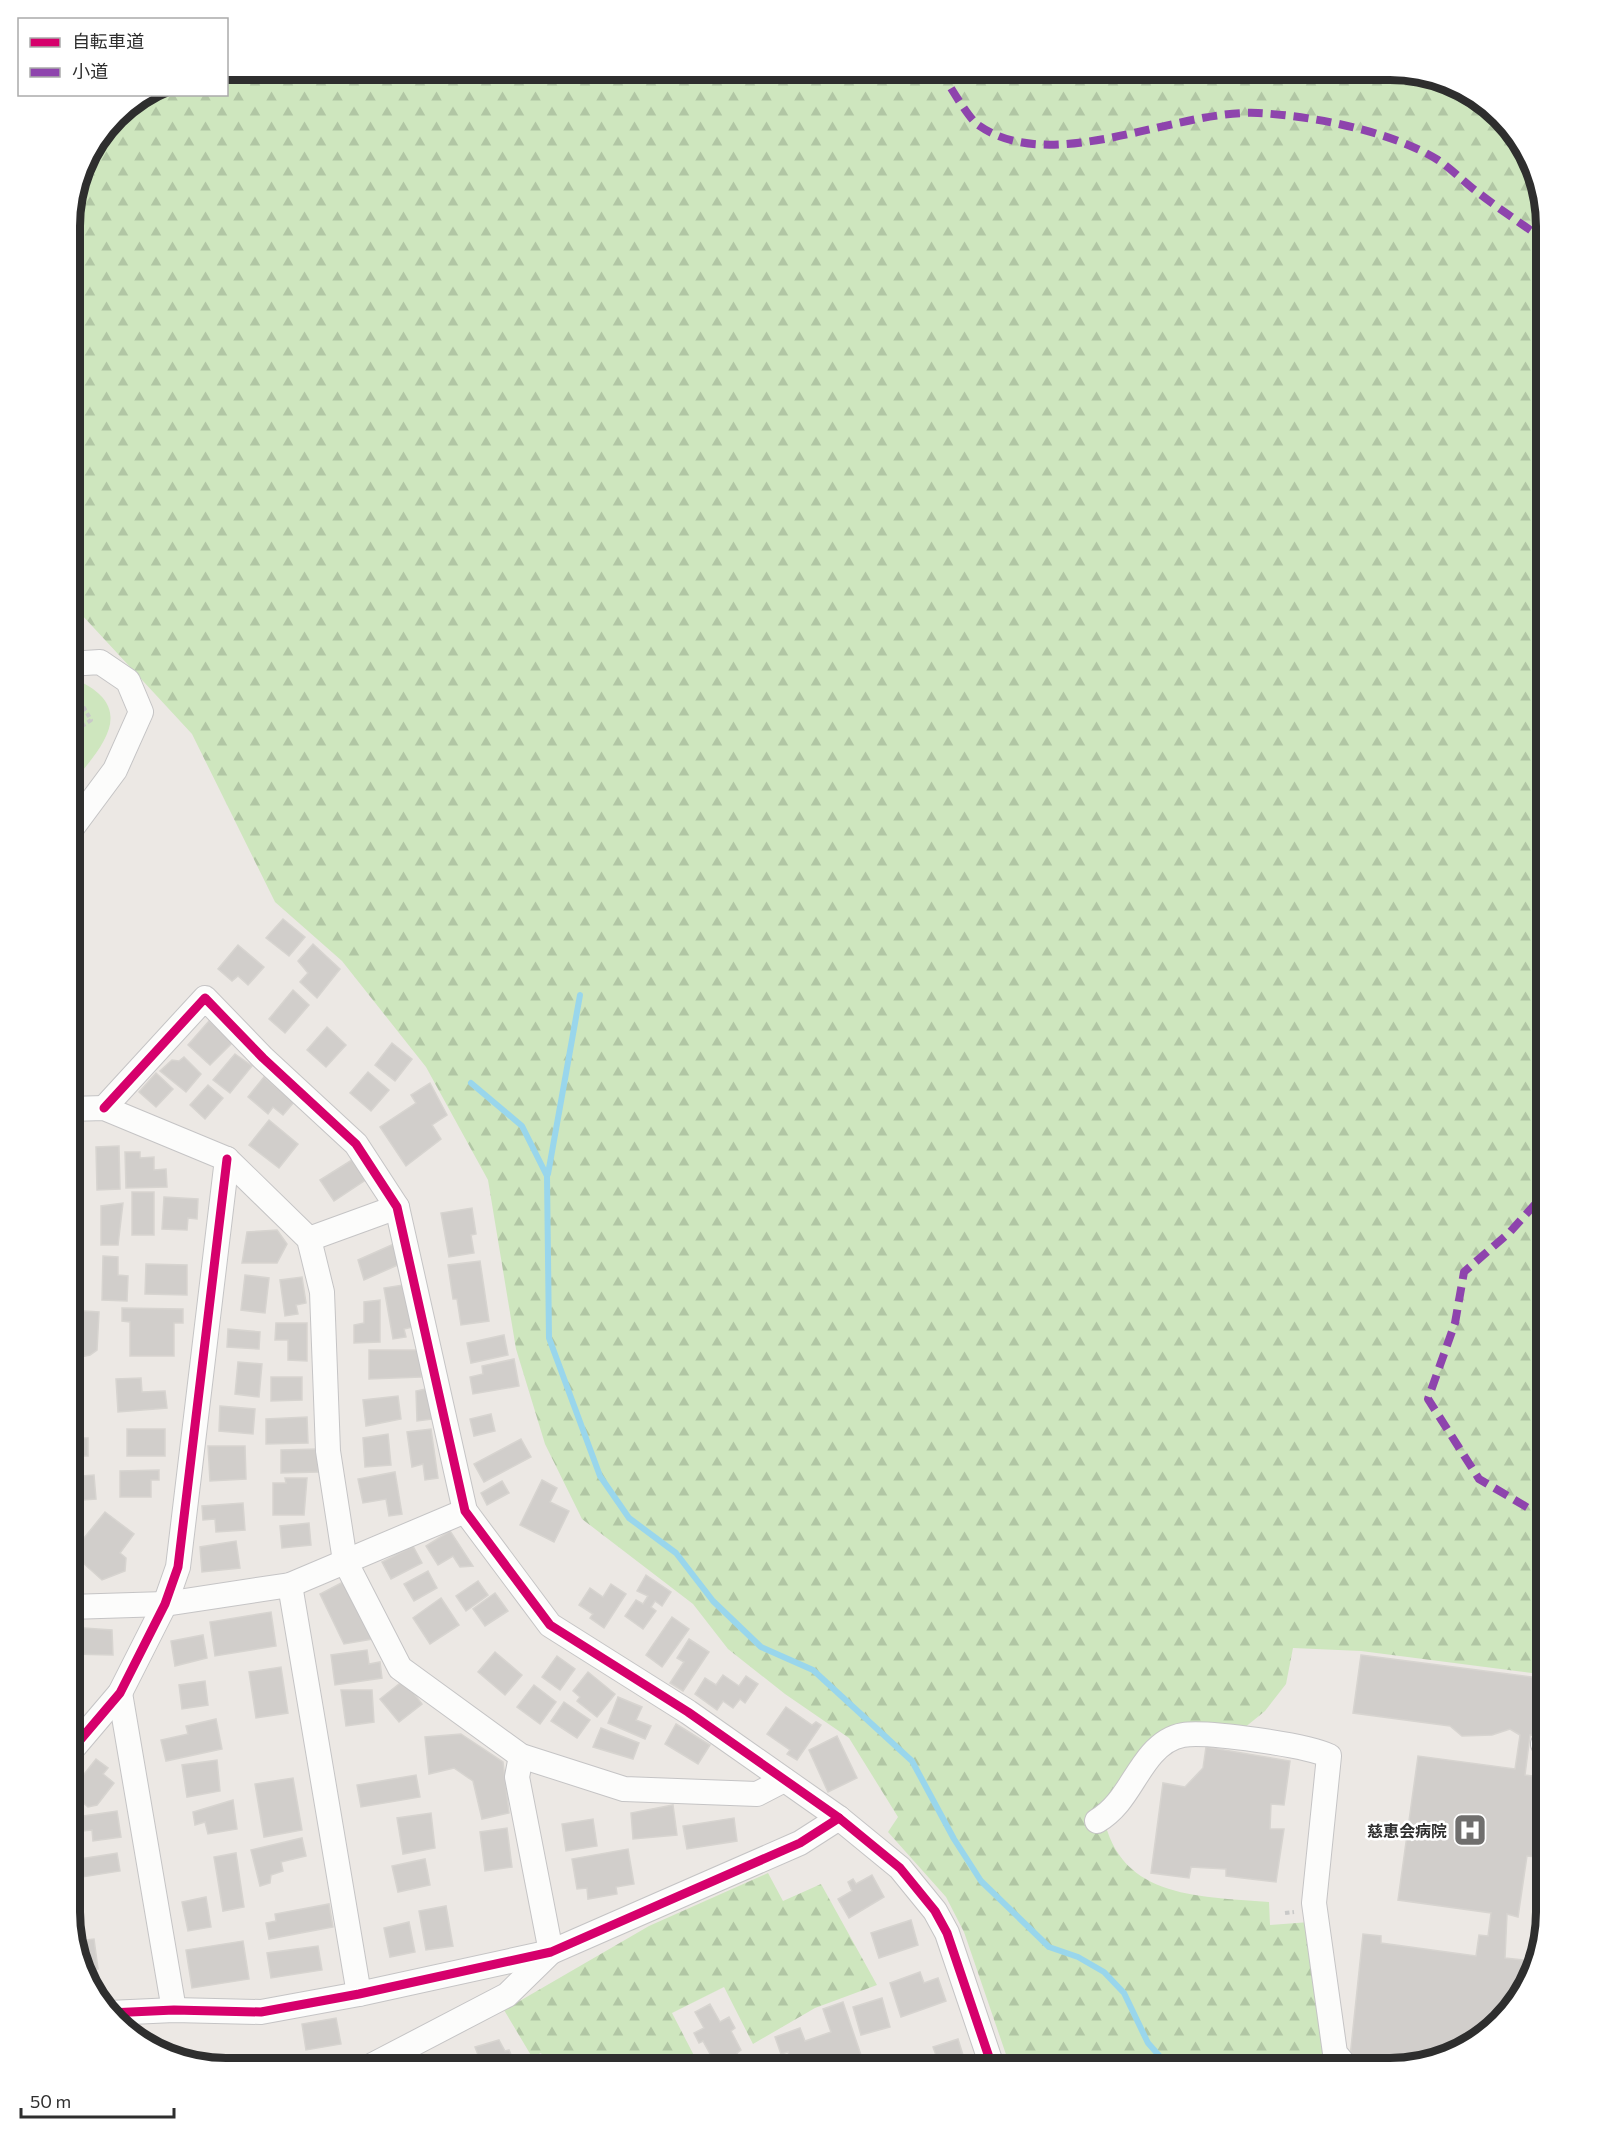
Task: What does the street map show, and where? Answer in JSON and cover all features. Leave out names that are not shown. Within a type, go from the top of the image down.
[{"type":"street","points":[[80,663],[100,662],[128,681],[141,712],[115,770],[80,817]]},
{"type":"street","points":[[104,1108],[205,998],[263,1058],[356,1143],[398,1207],[465,1511],[550,1625],[688,1712],[839,1818],[900,1868],[935,1911],[957,1960],[989,2058]]},
{"type":"street","points":[[80,1109],[104,1108],[227,1160],[309,1239],[321,1292],[327,1451],[345,1561],[400,1668],[521,1756],[624,1789],[757,1794],[784,1780]]},
{"type":"street","points":[[80,1740],[120,1693],[165,1604],[178,1568],[227,1160]]},
{"type":"street","points":[[309,1239],[398,1207]]},
{"type":"street","points":[[80,1607],[165,1604],[290,1585],[465,1511]]},
{"type":"street","points":[[290,1585],[359,1994]]},
{"type":"street","points":[[120,1693],[174,2010]]},
{"type":"street","points":[[1097,1821],[1110,1814],[1152,1754],[1167,1741],[1184,1735],[1255,1740],[1318,1750],[1329,1756],[1314,1903],[1335,2053],[1339,2058]]},
{"type":"street","points":[[521,1756],[517,1777],[551,1952]]},
{"type":"street","points":[[120,2013],[174,2010],[261,2012],[359,1994],[551,1952],[800,1843],[839,1818]]},
{"type":"street","points":[[386,2058],[507,1995],[551,1952]]},
{"type":"path","points":[[80,702],[91,720],[80,728]]},
{"type":"path","points":[[80,711],[84,709]]},
{"type":"green space","points":[[228,80],[1400,80],[1429,84],[1447,91],[1464,99],[1494,122],[1512,144],[1529,178],[1535,206],[1536,225],[1536,1674],[1361,1651],[1293,1648],[1286,1684],[1265,1711],[1238,1733],[1185,1728],[1102,1807],[1110,1837],[1123,1860],[1141,1876],[1163,1887],[1187,1894],[1269,1902],[1270,1925],[1310,1922],[1326,2058],[1007,2058],[964,1932],[946,1897],[888,1832],[898,1817],[849,1738],[785,1694],[728,1649],[693,1604],[582,1519],[545,1444],[516,1349],[488,1180],[426,1067],[342,961],[275,902],[192,734],[80,613],[80,216],[82,197],[91,169],[104,144],[122,122],[158,96],[228,96]]},
{"type":"green space","points":[[83,683],[100,695],[109,707],[110,720],[107,734],[100,747],[80,774],[80,685]]},
{"type":"green space","points":[[768,1873],[783,1901],[821,1884],[877,1985],[815,2008],[753,2044],[724,1987],[672,2013],[695,2058],[544,2058],[541,2053],[532,2057],[504,2010],[649,1926]]},
{"type":"building","points":[[283,919],[305,937],[289,956],[266,938]]},
{"type":"building","points":[[313,944],[340,969],[317,998],[300,982],[308,973],[298,961]]},
{"type":"building","points":[[238,945],[264,967],[248,985],[238,976],[232,981],[218,969]]},
{"type":"building","points":[[293,990],[309,1005],[285,1033],[269,1019]]},
{"type":"building","points":[[209,1021],[234,1041],[210,1065],[188,1045]]},
{"type":"building","points":[[327,1027],[346,1045],[326,1067],[307,1050]]},
{"type":"building","points":[[392,1043],[412,1059],[395,1081],[375,1065]]},
{"type":"building","points":[[235,1054],[252,1066],[230,1093],[213,1080]]},
{"type":"building","points":[[184,1057],[201,1074],[186,1092],[160,1071],[172,1060],[179,1061]]},
{"type":"building","points":[[368,1072],[389,1090],[371,1111],[350,1093]]},
{"type":"building","points":[[156,1073],[173,1089],[156,1107],[139,1092]]},
{"type":"building","points":[[264,1077],[294,1102],[283,1115],[273,1107],[268,1114],[248,1097]]},
{"type":"building","points":[[430,1083],[447,1115],[432,1125],[441,1139],[406,1166],[380,1127],[416,1103],[411,1095]]},
{"type":"building","points":[[208,1085],[223,1098],[205,1119],[190,1105]]},
{"type":"building","points":[[269,1120],[298,1144],[279,1168],[249,1145]]},
{"type":"building","points":[[119,1146],[120,1189],[97,1190],[96,1147]]},
{"type":"building","points":[[125,1152],[140,1152],[140,1158],[154,1157],[154,1170],[166,1169],[167,1187],[126,1188]]},
{"type":"building","points":[[355,1158],[370,1177],[334,1201],[320,1180]]},
{"type":"building","points":[[132,1192],[154,1192],[154,1235],[132,1235]]},
{"type":"building","points":[[164,1197],[198,1199],[197,1219],[188,1218],[187,1230],[162,1229]]},
{"type":"building","points":[[123,1203],[118,1245],[101,1245],[101,1206]]},
{"type":"building","points":[[472,1208],[476,1234],[471,1235],[474,1253],[449,1257],[441,1213]]},
{"type":"building","points":[[277,1230],[287,1244],[277,1263],[242,1263],[247,1232]]},
{"type":"building","points":[[396,1243],[402,1263],[364,1280],[358,1260]]},
{"type":"building","points":[[103,1256],[118,1257],[118,1275],[128,1276],[127,1301],[102,1300]]},
{"type":"building","points":[[480,1261],[489,1321],[461,1325],[457,1299],[453,1299],[448,1265]]},
{"type":"building","points":[[146,1264],[187,1265],[187,1295],[145,1294]]},
{"type":"building","points":[[245,1275],[269,1278],[265,1313],[241,1310]]},
{"type":"building","points":[[302,1277],[306,1303],[296,1305],[298,1314],[285,1316],[280,1280]]},
{"type":"building","points":[[409,1284],[417,1326],[404,1329],[406,1337],[393,1339],[384,1288]]},
{"type":"building","points":[[380,1300],[380,1342],[354,1343],[354,1325],[364,1323],[364,1302]]},
{"type":"building","points":[[122,1308],[183,1309],[183,1323],[174,1323],[174,1356],[130,1356],[130,1322],[122,1321]]},
{"type":"building","points":[[80,1311],[99,1312],[97,1350],[81,1357]]},
{"type":"building","points":[[276,1323],[307,1323],[307,1361],[288,1360],[288,1340],[275,1340]]},
{"type":"building","points":[[228,1329],[260,1332],[259,1349],[227,1347]]},
{"type":"building","points":[[504,1335],[508,1355],[471,1363],[467,1343]]},
{"type":"building","points":[[369,1350],[422,1350],[421,1377],[369,1379]]},
{"type":"building","points":[[514,1359],[519,1386],[473,1394],[470,1377],[483,1374],[482,1366]]},
{"type":"building","points":[[238,1362],[262,1364],[259,1397],[235,1394]]},
{"type":"building","points":[[271,1377],[302,1377],[302,1400],[271,1401]]},
{"type":"building","points":[[141,1378],[142,1392],[165,1391],[167,1408],[118,1412],[116,1379]]},
{"type":"building","points":[[435,1387],[440,1418],[417,1421],[416,1391]]},
{"type":"building","points":[[398,1396],[401,1419],[366,1426],[363,1400]]},
{"type":"building","points":[[220,1406],[255,1409],[253,1434],[219,1431]]},
{"type":"building","points":[[491,1414],[495,1431],[474,1436],[470,1419]]},
{"type":"building","points":[[307,1417],[308,1443],[266,1444],[266,1419]]},
{"type":"building","points":[[127,1429],[165,1429],[165,1456],[127,1456]]},
{"type":"building","points":[[431,1429],[438,1478],[425,1480],[423,1464],[412,1467],[407,1432]]},
{"type":"building","points":[[388,1434],[391,1465],[365,1467],[363,1438]]},
{"type":"building","points":[[80,1438],[88,1438],[88,1456],[80,1456]]},
{"type":"building","points":[[521,1439],[531,1457],[484,1482],[474,1464]]},
{"type":"building","points":[[208,1446],[245,1446],[246,1479],[210,1481]]},
{"type":"building","points":[[318,1449],[318,1472],[281,1473],[281,1450]]},
{"type":"building","points":[[159,1470],[159,1480],[151,1480],[151,1497],[120,1497],[120,1471]]},
{"type":"building","points":[[395,1472],[402,1514],[389,1516],[386,1499],[363,1503],[358,1479]]},
{"type":"building","points":[[94,1475],[96,1499],[80,1500],[80,1476]]},
{"type":"building","points":[[285,1478],[307,1478],[304,1515],[273,1515],[273,1483],[286,1483]]},
{"type":"building","points":[[542,1480],[557,1488],[550,1502],[569,1511],[554,1542],[520,1525]]},
{"type":"building","points":[[502,1481],[509,1493],[487,1505],[481,1493]]},
{"type":"building","points":[[243,1503],[245,1530],[216,1532],[215,1519],[203,1520],[202,1506]]},
{"type":"building","points":[[105,1512],[134,1534],[120,1553],[126,1558],[125,1571],[102,1580],[80,1560],[80,1543]]},
{"type":"building","points":[[309,1523],[311,1545],[282,1548],[280,1526]]},
{"type":"building","points":[[450,1531],[473,1566],[460,1567],[453,1556],[438,1565],[426,1546]]},
{"type":"building","points":[[236,1541],[240,1568],[202,1572],[200,1547]]},
{"type":"building","points":[[413,1546],[422,1563],[391,1579],[382,1562]]},
{"type":"building","points":[[428,1571],[437,1588],[414,1601],[404,1584]]},
{"type":"building","points":[[646,1575],[671,1592],[662,1606],[655,1601],[651,1607],[656,1611],[643,1629],[625,1616],[636,1600],[643,1604],[648,1596],[637,1591]]},
{"type":"building","points":[[345,1581],[373,1639],[344,1644],[320,1594]]},
{"type":"building","points":[[478,1581],[488,1595],[466,1611],[456,1596]]},
{"type":"building","points":[[611,1584],[626,1594],[604,1628],[590,1618],[593,1614],[579,1605],[590,1588],[603,1597]]},
{"type":"building","points":[[495,1593],[508,1611],[485,1626],[473,1609]]},
{"type":"building","points":[[441,1598],[459,1625],[430,1644],[413,1618]]},
{"type":"building","points":[[271,1612],[276,1646],[215,1656],[210,1622]]},
{"type":"building","points":[[672,1617],[689,1629],[662,1667],[646,1655]]},
{"type":"building","points":[[80,1628],[112,1630],[113,1655],[80,1654]]},
{"type":"building","points":[[203,1635],[207,1658],[175,1666],[171,1641]]},
{"type":"building","points":[[689,1639],[709,1652],[683,1691],[670,1683],[684,1662],[677,1658]]},
{"type":"building","points":[[367,1650],[369,1664],[380,1662],[382,1678],[335,1685],[331,1655]]},
{"type":"building","points":[[495,1652],[522,1675],[505,1695],[478,1672]]},
{"type":"building","points":[[1361,1655],[1536,1678],[1536,1736],[1530,1735],[1525,1775],[1536,1776],[1536,1857],[1527,1856],[1518,1917],[1507,1914],[1505,1958],[1529,1960],[1512,1994],[1487,2022],[1472,2034],[1429,2054],[1391,2058],[1350,2057],[1363,1934],[1381,1936],[1381,1943],[1476,1956],[1479,1935],[1488,1936],[1491,1913],[1398,1900],[1418,1756],[1515,1769],[1520,1735],[1510,1729],[1492,1735],[1462,1736],[1450,1726],[1353,1713]]},
{"type":"building","points":[[557,1656],[575,1669],[560,1690],[542,1677]]},
{"type":"building","points":[[281,1667],[288,1713],[256,1718],[249,1672]]},
{"type":"building","points":[[588,1672],[615,1694],[597,1717],[577,1701],[580,1697],[573,1691]]},
{"type":"building","points":[[723,1675],[739,1686],[746,1676],[758,1684],[745,1703],[740,1699],[733,1708],[723,1701],[717,1710],[695,1694],[705,1678],[716,1685]]},
{"type":"building","points":[[404,1680],[422,1704],[399,1722],[380,1699]]},
{"type":"building","points":[[205,1681],[208,1705],[182,1709],[179,1685]]},
{"type":"building","points":[[534,1685],[556,1702],[540,1724],[517,1707]]},
{"type":"building","points":[[341,1690],[372,1690],[374,1722],[346,1726]]},
{"type":"building","points":[[618,1697],[642,1707],[636,1720],[651,1726],[645,1739],[608,1723]]},
{"type":"building","points":[[564,1702],[590,1720],[577,1738],[551,1721]]},
{"type":"building","points":[[786,1707],[812,1725],[816,1722],[821,1725],[797,1760],[787,1754],[790,1750],[767,1734]]},
{"type":"building","points":[[216,1719],[222,1749],[166,1761],[161,1740],[188,1734],[186,1726]]},
{"type":"building","points":[[676,1724],[710,1745],[698,1764],[665,1744]]},
{"type":"building","points":[[601,1728],[639,1743],[633,1759],[593,1747]]},
{"type":"building","points":[[461,1734],[503,1762],[509,1813],[482,1819],[473,1781],[454,1768],[429,1774],[425,1737]]},
{"type":"building","points":[[837,1736],[857,1778],[828,1792],[809,1750]]},
{"type":"building","points":[[1206,1747],[1290,1761],[1284,1805],[1271,1804],[1270,1829],[1284,1829],[1276,1882],[1226,1876],[1226,1869],[1191,1867],[1189,1878],[1151,1873],[1163,1783],[1185,1787],[1203,1768]]},
{"type":"building","points":[[96,1759],[108,1768],[103,1774],[114,1783],[97,1805],[88,1807],[80,1800],[80,1779]]},
{"type":"building","points":[[217,1760],[220,1791],[187,1797],[182,1765]]},
{"type":"building","points":[[416,1775],[420,1797],[361,1807],[357,1785]]},
{"type":"building","points":[[293,1778],[302,1830],[264,1837],[255,1784]]},
{"type":"building","points":[[233,1800],[237,1829],[208,1834],[205,1822],[195,1825],[193,1812]]},
{"type":"building","points":[[673,1805],[677,1835],[633,1839],[631,1813]]},
{"type":"building","points":[[117,1811],[121,1837],[93,1841],[92,1830],[80,1831],[80,1817]]},
{"type":"building","points":[[431,1813],[435,1848],[403,1854],[397,1818]]},
{"type":"building","points":[[734,1818],[737,1841],[687,1849],[683,1826]]},
{"type":"building","points":[[593,1819],[597,1846],[566,1851],[562,1824]]},
{"type":"building","points":[[507,1828],[512,1867],[485,1871],[480,1832]]},
{"type":"building","points":[[302,1838],[306,1856],[281,1862],[283,1871],[271,1875],[270,1883],[260,1886],[251,1850]]},
{"type":"building","points":[[628,1849],[634,1884],[616,1887],[617,1894],[588,1899],[587,1888],[577,1889],[572,1859]]},
{"type":"building","points":[[117,1853],[120,1871],[80,1877],[80,1859]]},
{"type":"building","points":[[236,1853],[244,1907],[223,1911],[214,1857]]},
{"type":"building","points":[[425,1859],[430,1885],[398,1892],[392,1866]]},
{"type":"building","points":[[872,1875],[884,1897],[849,1918],[838,1899],[852,1891],[848,1882],[853,1879],[856,1884]]},
{"type":"building","points":[[206,1897],[211,1927],[188,1931],[182,1902]]},
{"type":"building","points":[[329,1904],[333,1927],[269,1939],[266,1923],[276,1921],[275,1914]]},
{"type":"building","points":[[446,1906],[453,1946],[426,1950],[419,1911]]},
{"type":"building","points":[[911,1920],[918,1945],[879,1958],[871,1933]]},
{"type":"building","points":[[409,1922],[415,1952],[390,1957],[384,1928]]},
{"type":"building","points":[[94,1939],[98,1969],[92,1970],[82,1940]]},
{"type":"building","points":[[243,1941],[249,1979],[192,1988],[186,1950]]},
{"type":"building","points":[[318,1946],[322,1970],[271,1978],[267,1953]]},
{"type":"building","points":[[920,1972],[924,1983],[938,1978],[946,2001],[901,2017],[890,1983]]},
{"type":"building","points":[[882,1998],[890,2027],[861,2035],[853,2007]]},
{"type":"building","points":[[843,2002],[862,2058],[790,2058],[788,2052],[781,2054],[775,2037],[800,2028],[805,2041],[831,2032],[823,2009]]},
{"type":"building","points":[[710,2004],[720,2022],[729,2017],[735,2028],[731,2031],[741,2050],[737,2053],[740,2058],[712,2058],[703,2041],[699,2043],[694,2033],[704,2028],[695,2012]]},
{"type":"building","points":[[336,2018],[341,2044],[306,2050],[302,2024]]},
{"type":"building","points":[[958,2039],[964,2058],[937,2058],[933,2047]]},
{"type":"building","points":[[499,2040],[505,2051],[509,2050],[512,2058],[479,2058],[475,2047]]},
{"type":"waterway","points":[[548,1174],[580,995]]},
{"type":"waterway","points":[[471,1083],[522,1126],[547,1176],[549,1338],[600,1476],[629,1518],[676,1553],[713,1601],[761,1647],[813,1670],[912,1761],[954,1839],[981,1881],[1049,1947],[1078,1957],[1104,1972],[1124,1993],[1148,2043],[1161,2058]]},
{"type":"marked path","points":[[946,80],[978,125],[1008,139],[1041,144],[1077,143],[1115,137],[1225,114],[1280,115],[1327,122],[1375,133],[1438,160],[1536,234]]},
{"type":"marked path","points":[[1536,1203],[1510,1232],[1464,1272],[1455,1323],[1428,1399],[1479,1479],[1536,1513]]},
{"type":"cycle path","points":[[104,1108],[205,998],[263,1058],[356,1144],[397,1207],[465,1511],[550,1625],[688,1712],[839,1818],[900,1868],[935,1911],[947,1933],[989,2058]]},
{"type":"cycle path","points":[[80,1740],[120,1693],[165,1604],[178,1567],[227,1159]]},
{"type":"cycle path","points":[[120,2013],[174,2010],[261,2012],[359,1994],[551,1952],[800,1843],[839,1818]]},
{"type":"place","name":"慈恵会病院","points":[[1470,1830]]}]
